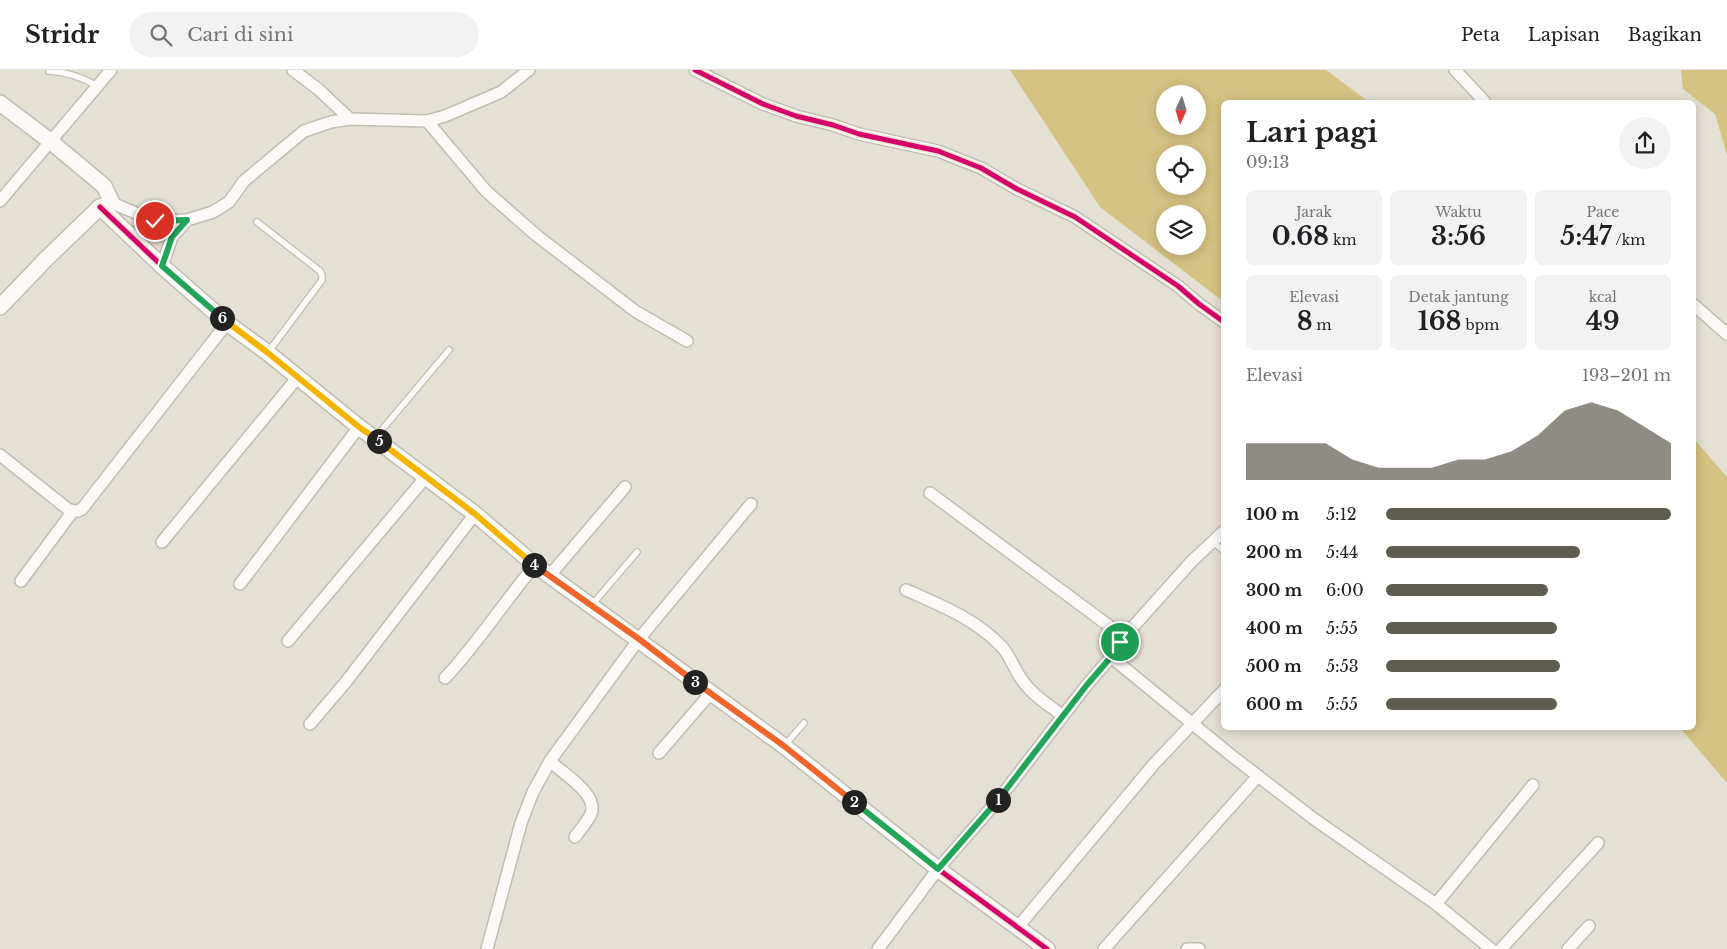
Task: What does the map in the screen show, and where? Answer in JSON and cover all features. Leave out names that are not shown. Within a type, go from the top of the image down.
[{"type":"street","points":[[0,202],[111,70]]},
{"type":"street","points":[[293,70],[318,89],[350,119]]},
{"type":"street","points":[[106,205],[155,221],[187,220],[213,212],[228,202],[244,181],[304,131],[331,122],[350,119],[427,121],[490,98],[501,92],[529,70]]},
{"type":"street","points":[[695,70],[763,104],[796,116],[833,125],[859,134],[938,150],[982,168],[1017,189],[1075,218],[1178,286],[1198,304],[1221,320]]},
{"type":"street","points":[[1455,70],[1484,100]]},
{"type":"street","points":[[2,108],[50,141],[104,186],[106,205],[162,266],[227,322],[359,427],[475,514],[534,565],[639,639],[710,694],[784,746],[938,869],[1047,949]]},
{"type":"street","points":[[427,121],[486,191],[536,235],[635,311],[687,341]]},
{"type":"street","points":[[0,307],[45,260],[106,205]]},
{"type":"street","points":[[162,266],[172,237],[187,220]]},
{"type":"street","points":[[1696,307],[1727,334]]},
{"type":"street","points":[[0,455],[65,507],[72,511],[84,508],[227,322]]},
{"type":"street","points":[[162,542],[298,377]]},
{"type":"street","points":[[240,584],[359,427]]},
{"type":"street","points":[[288,641],[425,478]]},
{"type":"street","points":[[550,576],[625,486]]},
{"type":"street","points":[[930,493],[1124,637]]},
{"type":"street","points":[[487,949],[521,823],[533,792],[550,762],[639,639],[750,504]]},
{"type":"street","points":[[21,581],[72,511]]},
{"type":"street","points":[[310,724],[346,683],[475,514]]},
{"type":"street","points":[[878,949],[938,869],[999,799],[1111,657],[1124,637],[1192,561],[1221,534]]},
{"type":"street","points":[[445,678],[466,655],[534,565]]},
{"type":"street","points":[[906,590],[948,608],[982,629],[1011,658],[1022,681],[1063,716]]},
{"type":"street","points":[[1111,657],[1258,776],[1314,819],[1436,904],[1491,949]]},
{"type":"street","points":[[1018,927],[1154,764],[1221,693]]},
{"type":"street","points":[[659,753],[710,694]]},
{"type":"street","points":[[550,762],[579,785],[588,795],[591,802],[590,815],[575,837]]},
{"type":"street","points":[[1104,949],[1258,776]]},
{"type":"street","points":[[1436,904],[1533,785]]},
{"type":"street","points":[[1501,949],[1598,843]]},
{"type":"street","points":[[1568,949],[1589,926]]},
{"type":"street","points":[[1187,949],[1199,949]]},
{"type":"lane","points":[[49,71],[69,74],[97,86]]},
{"type":"lane","points":[[257,222],[320,271],[322,275],[322,280],[268,353]]},
{"type":"lane","points":[[375,438],[449,350]]},
{"type":"lane","points":[[1212,541],[1221,548]]},
{"type":"lane","points":[[592,606],[637,552]]},
{"type":"lane","points":[[784,746],[804,723]]},
{"type":"shaded area","points":[[1010,70],[1326,70],[1366,100],[1221,100],[1221,300],[1163,255],[1206,255],[1206,205],[1156,205],[1156,250],[1100,207]]},
{"type":"shaded area","points":[[1681,70],[1727,70],[1727,155],[1715,114],[1683,89]]},
{"type":"shaded area","points":[[1696,441],[1727,477],[1727,783],[1682,730],[1696,730]]},
{"type":"cycle path","points":[[695,70],[763,104],[796,116],[833,125],[859,134],[938,151],[981,168],[1017,189],[1075,217],[1178,286],[1221,320]]},
{"type":"cycle path","points":[[100,207],[162,266],[227,323],[268,353],[359,427],[475,514],[535,565],[784,746],[938,869],[1047,949]]},
{"type":"route","points":[[155,221],[187,220],[172,237],[162,266],[227,322],[359,427],[475,514],[534,565],[639,639],[710,694],[784,746],[938,869],[999,799],[1086,686],[1111,657],[1120,642]]}]
